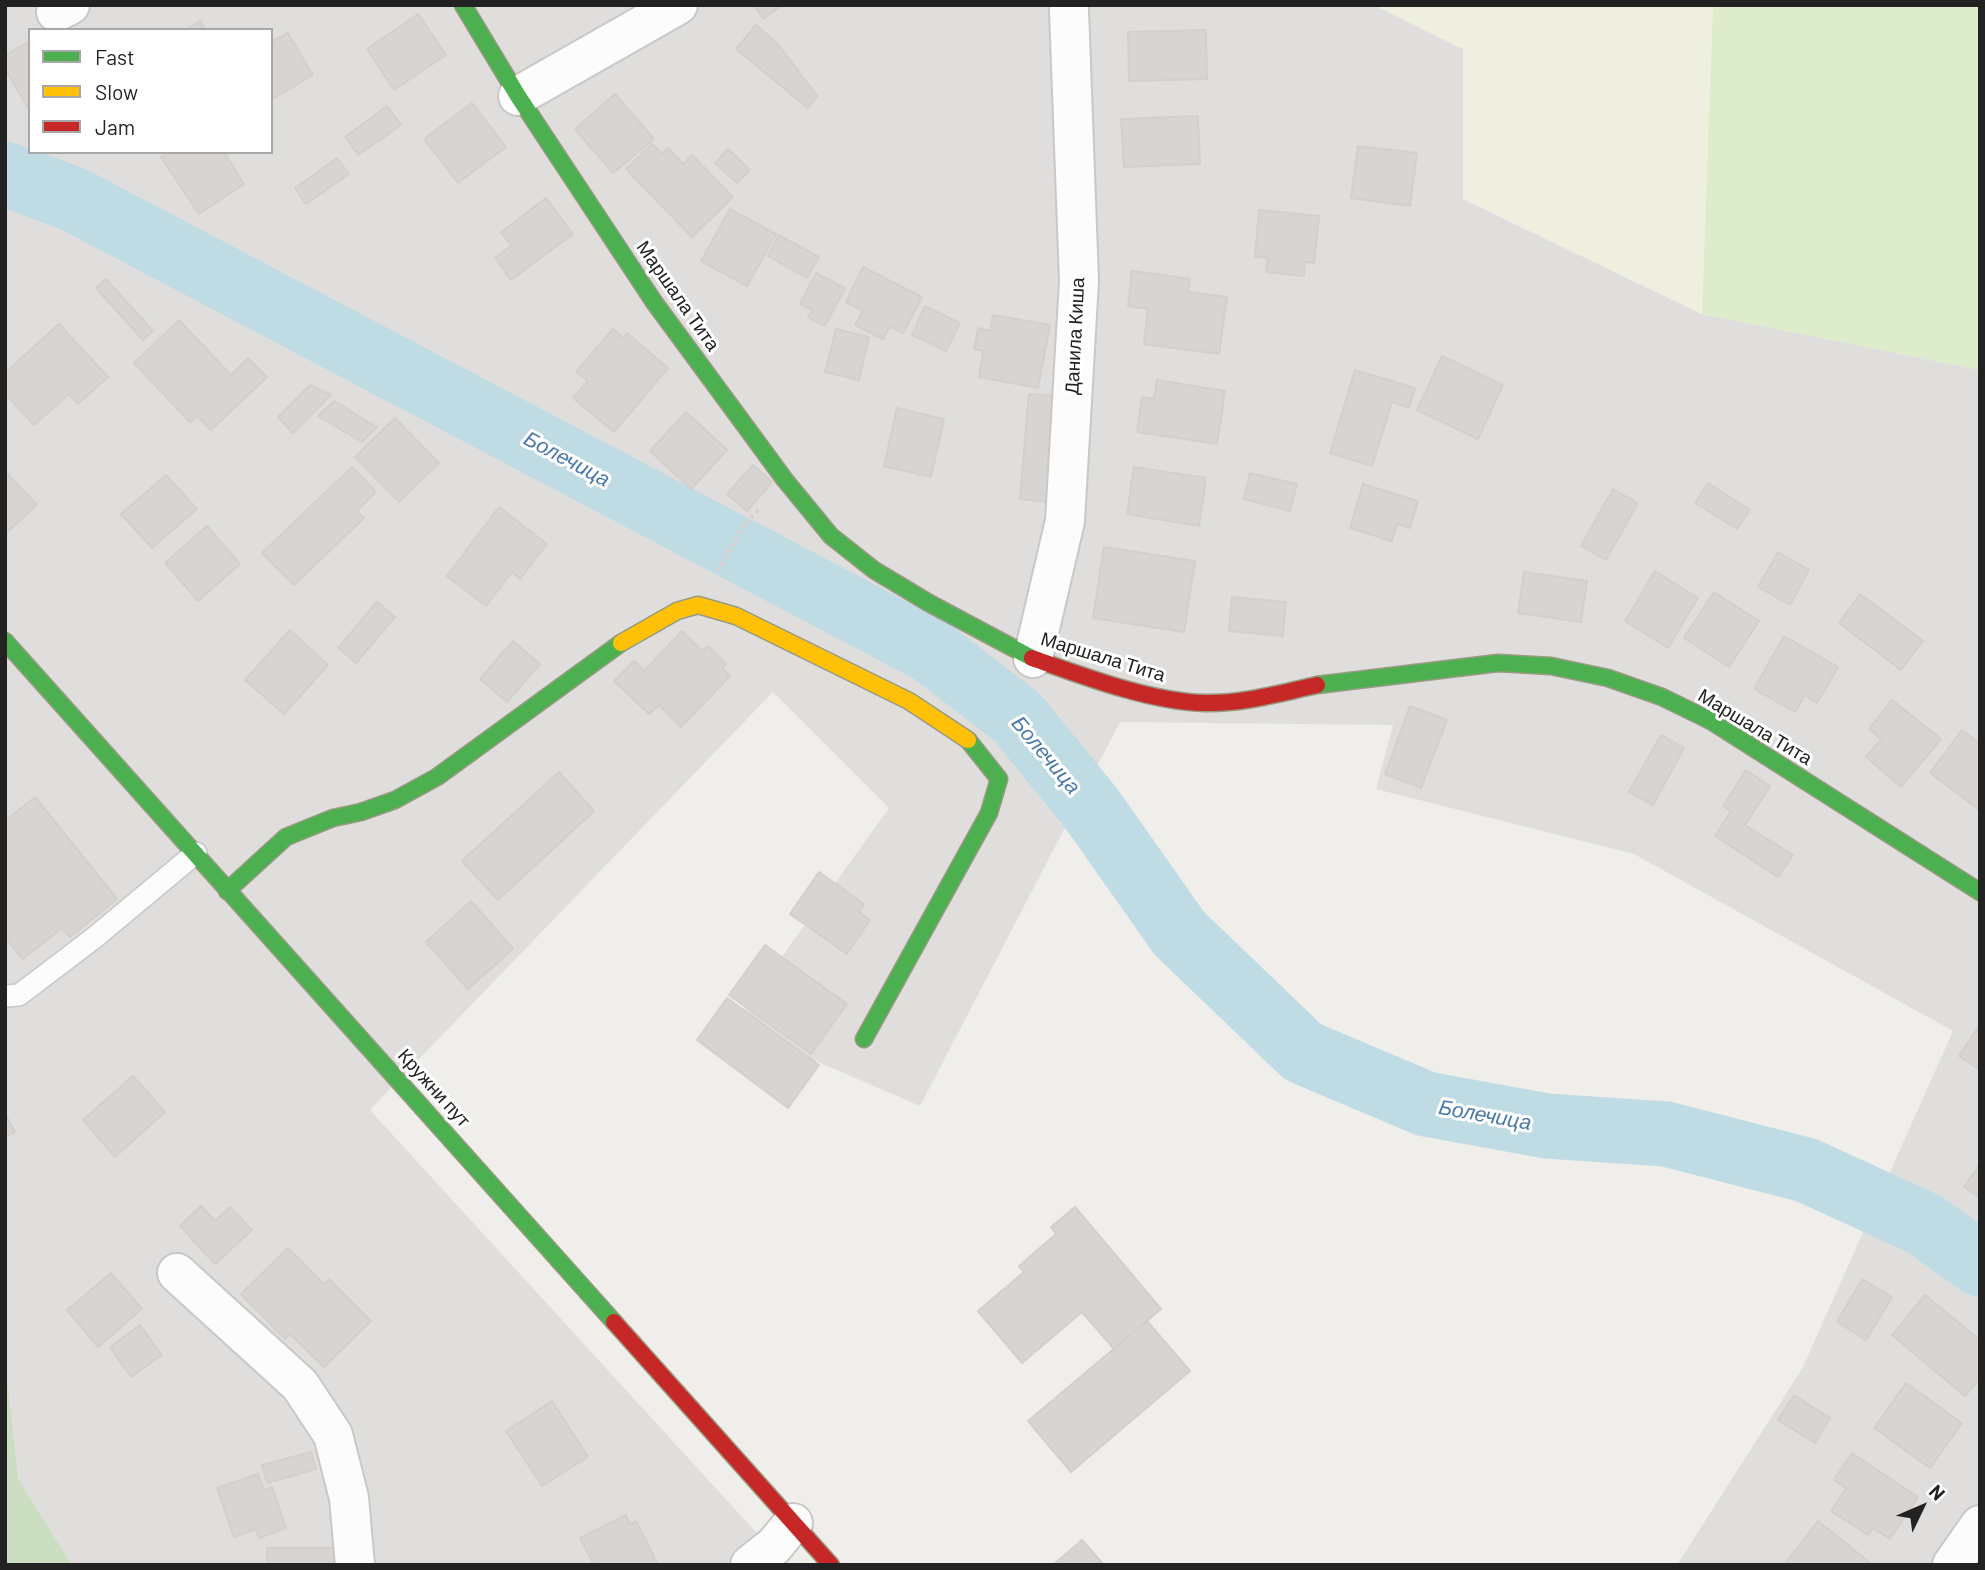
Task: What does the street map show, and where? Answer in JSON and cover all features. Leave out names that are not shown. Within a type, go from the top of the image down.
[{"type":"street","name":"Маршала Тита","points":[[463,5],[518,96],[654,302],[785,480],[831,536],[874,570],[929,603],[1033,658],[1165,699],[1205,703],[1248,700],[1328,683],[1498,663],[1523,662],[1562,667],[1652,695],[1709,720],[1980,892]]},
{"type":"street","points":[[518,96],[678,5]]},
{"type":"street","name":"Данила Киша","points":[[1033,658],[1065,521],[1079,294],[1069,10]]},
{"type":"street","points":[[228,891],[286,837],[333,818],[361,813],[395,800],[437,777],[628,638],[677,611],[698,605],[736,616],[909,701],[968,739],[999,779],[989,813],[864,1039]]},
{"type":"street","name":"Кружни пут","points":[[5,641],[831,1565]]},
{"type":"street","points":[[177,1273],[300,1385],[334,1435],[349,1498],[355,1565]]},
{"type":"street","points":[[750,1565],[774,1546],[793,1523]]},
{"type":"street","points":[[1952,1565],[1980,1525]]},
{"type":"lane","points":[[5,996],[19,995],[94,938],[196,853]]},
{"type":"path","points":[[713,580],[742,528]]},
{"type":"shaded area","points":[[5,5],[1374,5],[1463,49],[1463,199],[1702,314],[1980,370],[1980,1565],[1677,1565],[1802,1369],[1953,1031],[1634,854],[1376,789],[1393,725],[1120,722],[920,1106],[733,1025],[889,808],[773,692],[370,1110],[786,1565],[72,1565],[18,1478],[5,1355]]},
{"type":"green space","points":[[1374,5],[1713,5],[1702,314],[1463,199],[1463,49]]},
{"type":"green space","points":[[1713,5],[1980,5],[1980,370],[1702,314]]},
{"type":"green space","points":[[5,1355],[18,1478],[72,1565],[5,1565]]},
{"type":"building","points":[[754,5],[783,5],[763,19]]},
{"type":"building","points":[[418,14],[446,55],[394,90],[367,49]]},
{"type":"building","points":[[200,21],[205,28],[188,28]]},
{"type":"building","points":[[756,25],[777,43],[817,96],[808,108],[736,49]]},
{"type":"building","points":[[1206,30],[1207,79],[1129,81],[1128,32]]},
{"type":"building","points":[[288,33],[313,75],[273,99],[273,41]]},
{"type":"building","points":[[28,42],[28,108],[5,69],[5,55]]},
{"type":"building","points":[[615,94],[654,139],[613,173],[575,129]]},
{"type":"building","points":[[472,103],[506,147],[458,183],[424,139]]},
{"type":"building","points":[[387,106],[401,125],[358,155],[345,137]]},
{"type":"building","points":[[1198,116],[1200,164],[1124,167],[1121,119]]},
{"type":"building","points":[[652,144],[662,154],[668,148],[683,164],[692,155],[733,197],[692,237],[626,169]]},
{"type":"building","points":[[1358,146],[1417,153],[1410,206],[1351,198]]},
{"type":"building","points":[[728,149],[750,170],[737,183],[715,163]]},
{"type":"building","points":[[165,154],[225,154],[244,184],[199,214],[161,157]]},
{"type":"building","points":[[337,158],[349,174],[306,204],[295,188]]},
{"type":"building","points":[[546,198],[573,234],[511,280],[495,258],[511,246],[501,232]]},
{"type":"building","points":[[730,209],[776,234],[747,286],[701,261]]},
{"type":"building","points":[[1259,210],[1319,216],[1314,263],[1305,262],[1304,276],[1266,272],[1268,258],[1255,257]]},
{"type":"building","points":[[779,235],[819,257],[807,278],[768,256]]},
{"type":"building","points":[[863,267],[922,297],[903,333],[890,326],[883,339],[855,325],[863,311],[846,302]]},
{"type":"building","points":[[1132,271],[1190,279],[1188,292],[1227,297],[1219,354],[1144,344],[1148,309],[1128,306]]},
{"type":"building","points":[[816,273],[845,288],[825,326],[808,317],[812,310],[800,304]]},
{"type":"building","points":[[106,279],[153,331],[143,340],[96,288]]},
{"type":"building","points":[[925,306],[960,323],[946,351],[912,335]]},
{"type":"building","points":[[993,315],[1050,325],[1038,388],[979,377],[983,351],[974,349],[978,328],[990,331]]},
{"type":"building","points":[[179,320],[231,375],[248,358],[267,377],[211,430],[197,416],[190,422],[134,363]]},
{"type":"building","points":[[59,324],[108,377],[78,404],[69,394],[34,425],[5,394],[5,373]]},
{"type":"building","points":[[613,329],[623,338],[627,333],[668,368],[614,432],[573,398],[588,381],[576,372]]},
{"type":"building","points":[[836,329],[869,337],[859,380],[825,372]]},
{"type":"building","points":[[1442,356],[1503,385],[1478,439],[1417,410]]},
{"type":"building","points":[[1355,370],[1415,388],[1409,408],[1392,402],[1372,466],[1330,453]]},
{"type":"building","points":[[1157,380],[1225,391],[1217,444],[1137,432],[1142,397],[1154,399]]},
{"type":"building","points":[[310,385],[331,395],[293,433],[278,417]]},
{"type":"building","points":[[1029,394],[1057,396],[1048,502],[1020,499]]},
{"type":"building","points":[[334,401],[377,427],[362,442],[318,416]]},
{"type":"building","points":[[897,408],[944,419],[931,477],[884,466]]},
{"type":"building","points":[[686,412],[727,450],[691,489],[650,451]]},
{"type":"building","points":[[395,418],[439,463],[399,502],[355,457]]},
{"type":"building","points":[[753,465],[772,482],[747,511],[727,494]]},
{"type":"building","points":[[352,467],[376,492],[357,511],[364,518],[294,585],[262,553]]},
{"type":"building","points":[[1134,467],[1206,478],[1199,526],[1127,514]]},
{"type":"building","points":[[1250,473],[1297,484],[1290,511],[1244,499]]},
{"type":"building","points":[[8,474],[37,505],[5,534],[5,476]]},
{"type":"building","points":[[166,475],[197,509],[152,548],[121,514]]},
{"type":"building","points":[[1708,483],[1750,510],[1737,529],[1695,503]]},
{"type":"building","points":[[1363,484],[1418,501],[1410,528],[1397,524],[1392,541],[1350,528]]},
{"type":"building","points":[[1613,489],[1638,503],[1606,560],[1581,546]]},
{"type":"building","points":[[499,507],[547,544],[520,579],[512,572],[486,606],[447,576]]},
{"type":"building","points":[[207,526],[240,564],[198,601],[165,563]]},
{"type":"building","points":[[1104,547],[1195,561],[1184,632],[1093,618]]},
{"type":"building","points":[[1778,552],[1809,570],[1790,605],[1758,587]]},
{"type":"building","points":[[1655,571],[1698,598],[1668,648],[1625,621]]},
{"type":"building","points":[[1524,572],[1587,581],[1581,622],[1518,613]]},
{"type":"building","points":[[1714,592],[1759,621],[1729,667],[1684,638]]},
{"type":"building","points":[[1860,594],[1923,641],[1901,670],[1839,623]]},
{"type":"building","points":[[1232,597],[1286,602],[1283,636],[1229,631]]},
{"type":"building","points":[[377,602],[395,617],[356,663],[338,648]]},
{"type":"building","points":[[290,630],[328,665],[284,714],[245,680]]},
{"type":"building","points":[[682,631],[702,651],[708,646],[726,664],[722,668],[730,676],[681,727],[659,705],[649,714],[614,681],[634,661],[644,671]]},
{"type":"building","points":[[1784,636],[1838,667],[1817,703],[1805,695],[1795,712],[1754,689]]},
{"type":"building","points":[[513,641],[540,664],[507,702],[480,679]]},
{"type":"building","points":[[1892,700],[1941,739],[1901,787],[1866,757],[1881,739],[1869,729]]},
{"type":"building","points":[[1410,706],[1447,720],[1421,788],[1385,774]]},
{"type":"building","points":[[1962,730],[1980,744],[1978,809],[1930,773]]},
{"type":"building","points":[[1661,735],[1684,748],[1653,805],[1629,792]]},
{"type":"building","points":[[1746,770],[1770,786],[1745,825],[1793,855],[1778,877],[1715,836],[1731,811],[1723,806]]},
{"type":"building","points":[[559,772],[594,811],[498,900],[462,861]]},
{"type":"building","points":[[35,797],[117,899],[70,937],[62,928],[23,959],[5,938],[5,821]]},
{"type":"building","points":[[819,872],[864,904],[859,912],[870,920],[847,954],[790,914]]},
{"type":"building","points":[[471,901],[513,949],[468,989],[426,942]]},
{"type":"building","points":[[765,945],[847,1004],[811,1054],[729,995]]},
{"type":"building","points":[[727,998],[819,1065],[788,1108],[697,1040]]},
{"type":"building","points":[[1980,1025],[1980,1070],[1959,1056]]},
{"type":"building","points":[[133,1076],[165,1112],[115,1157],[83,1120]]},
{"type":"building","points":[[5,1114],[15,1132],[5,1137]]},
{"type":"building","points":[[1980,1164],[1980,1198],[1964,1187]]},
{"type":"building","points":[[201,1206],[215,1221],[230,1207],[252,1230],[215,1264],[180,1226]]},
{"type":"building","points":[[1075,1207],[1161,1309],[1114,1349],[1082,1312],[1022,1363],[978,1311],[1024,1272],[1019,1266],[1056,1234],[1051,1227]]},
{"type":"building","points":[[288,1248],[324,1284],[329,1279],[371,1321],[324,1367],[290,1334],[285,1339],[241,1294]]},
{"type":"building","points":[[111,1273],[142,1309],[98,1347],[67,1310]]},
{"type":"building","points":[[1862,1279],[1892,1297],[1866,1340],[1837,1322]]},
{"type":"building","points":[[1925,1295],[1980,1340],[1980,1378],[1965,1396],[1892,1335]]},
{"type":"building","points":[[1147,1321],[1190,1371],[1071,1472],[1028,1421]]},
{"type":"building","points":[[140,1325],[162,1355],[131,1377],[110,1347]]},
{"type":"building","points":[[1906,1383],[1962,1423],[1930,1468],[1874,1428]]},
{"type":"building","points":[[1794,1395],[1830,1418],[1815,1443],[1778,1420]]},
{"type":"building","points":[[552,1401],[588,1457],[542,1486],[506,1431]]},
{"type":"building","points":[[311,1452],[316,1469],[267,1483],[262,1465]]},
{"type":"building","points":[[1852,1453],[1918,1497],[1890,1539],[1873,1528],[1868,1535],[1831,1511],[1846,1488],[1834,1480]]},
{"type":"building","points":[[258,1474],[264,1490],[272,1487],[286,1528],[259,1538],[256,1529],[234,1537],[217,1488]]},
{"type":"building","points":[[626,1515],[630,1524],[636,1521],[658,1565],[594,1565],[580,1538]]},
{"type":"building","points":[[1818,1521],[1873,1565],[1784,1565]]},
{"type":"building","points":[[1082,1540],[1104,1565],[1053,1565]]},
{"type":"building","points":[[267,1548],[334,1548],[334,1565],[267,1565]]},
{"type":"waterway","name":"Болечица","points":[[5,174],[73,199],[931,651],[1017,717],[1091,808],[1179,933],[1303,1052],[1426,1104],[1547,1126],[1666,1134],[1806,1170],[1924,1224],[1980,1264]]},
{"type":"traffic: fast","points":[[463,5],[518,96],[654,302],[785,480],[831,536],[874,570],[1032,658]]},
{"type":"traffic: fast","points":[[5,641],[614,1322]]},
{"type":"traffic: fast","points":[[227,891],[286,837],[333,818],[395,800],[437,777],[621,643]]},
{"type":"traffic: fast","points":[[1317,685],[1498,663],[1551,666],[1608,678],[1662,697],[1711,721],[1980,892]]},
{"type":"traffic: fast","points":[[864,1039],[989,813],[999,779],[968,740]]},
{"type":"traffic: slow","points":[[621,643],[677,611],[698,605],[736,616],[909,701],[968,740]]},
{"type":"traffic: jam","points":[[1032,658],[1117,687],[1184,702],[1233,702],[1317,685]]},
{"type":"traffic: jam","points":[[614,1322],[831,1565]]}]
